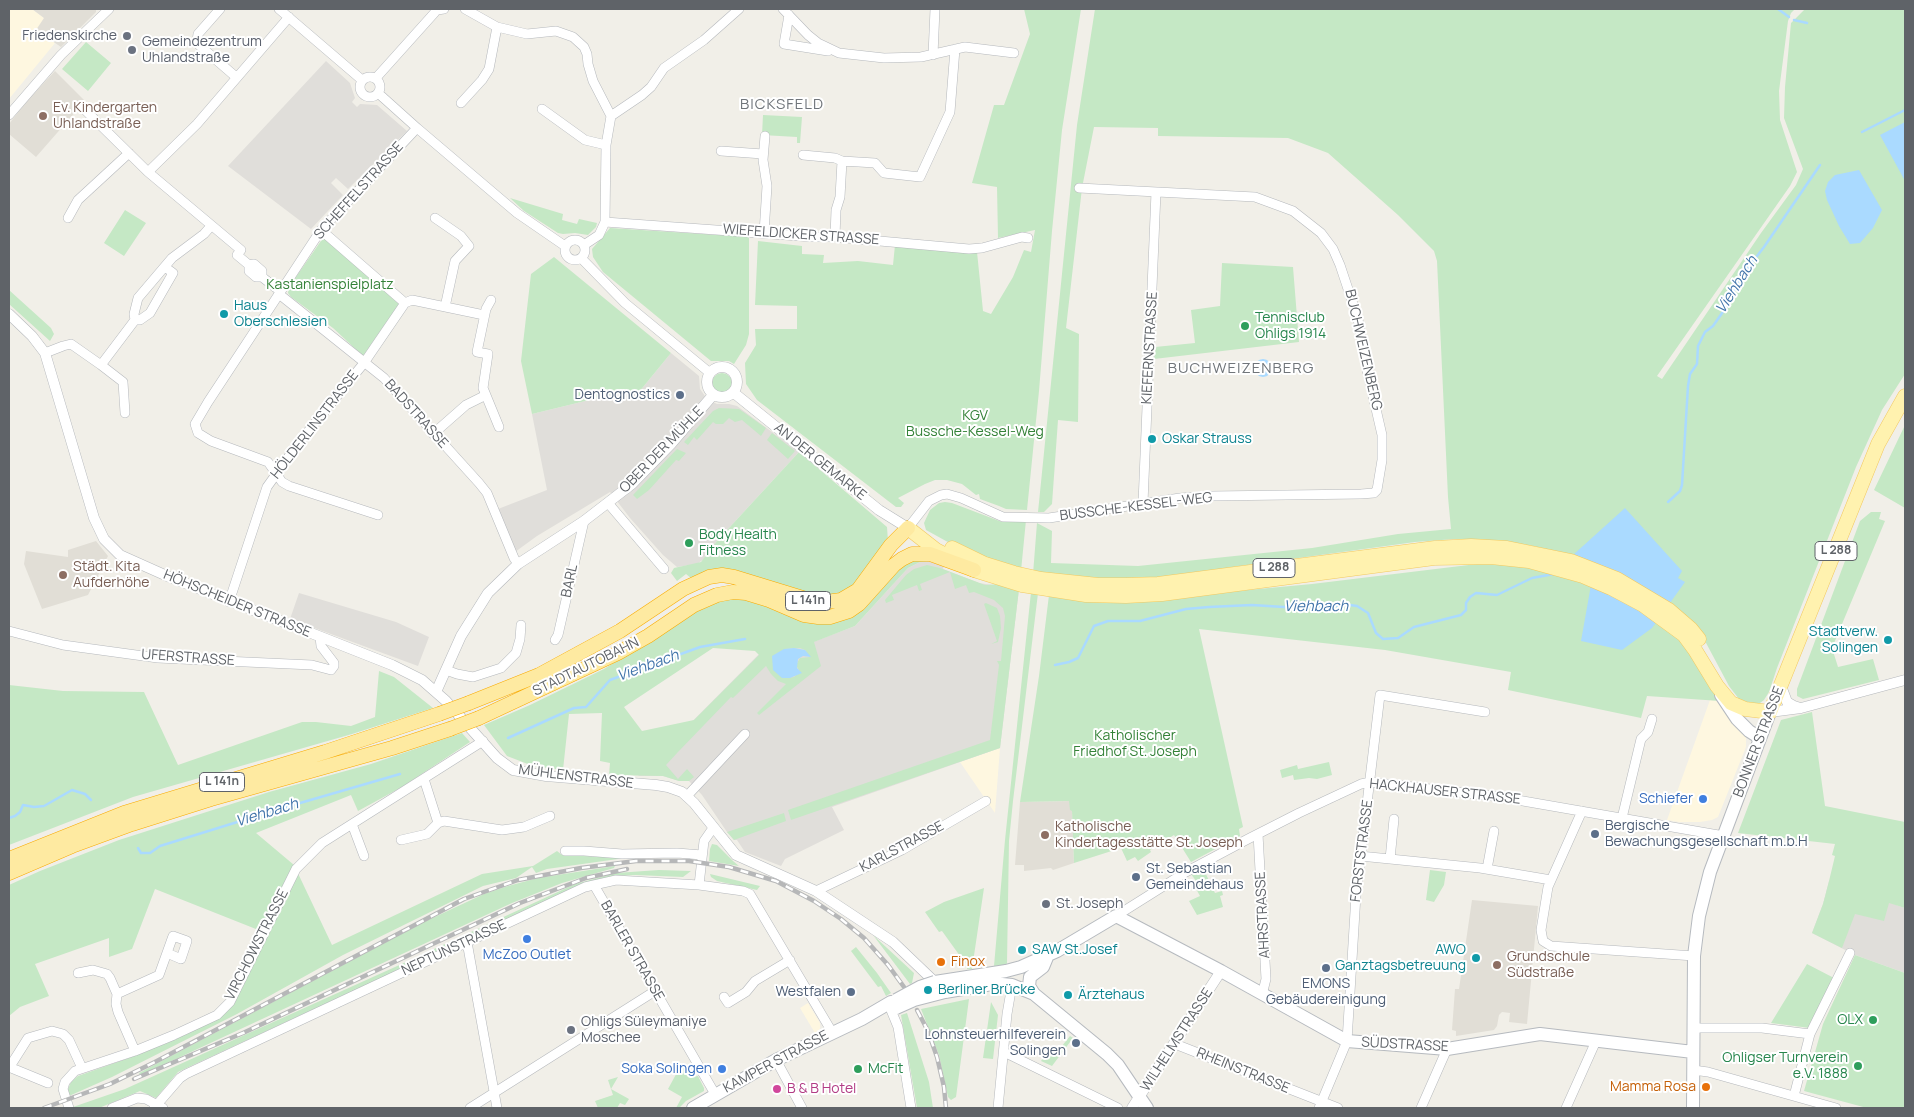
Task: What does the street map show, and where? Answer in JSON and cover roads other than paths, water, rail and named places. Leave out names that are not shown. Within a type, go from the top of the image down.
[{"type":"highway","points":[[880,580],[903,543],[908,528]]},
{"type":"highway","name":"STADTAUTOBAHN","points":[[9,859],[124,813],[325,752],[469,703],[539,675],[620,631],[700,579],[722,575],[739,578],[811,602],[836,602],[851,596],[858,590],[891,546],[908,528]]},
{"type":"highway","name":"L 288","points":[[880,580],[897,562],[917,553],[930,554],[974,570]]},
{"type":"highway","name":"STADTAUTOBAHN","points":[[9,872],[72,846],[142,821],[211,799],[392,748],[479,718],[618,653],[648,636],[691,607],[717,595],[733,592],[746,593],[769,600],[804,615],[830,617],[843,614],[860,604],[880,580]]},
{"type":"main road","name":"BONNER STRASSE","points":[[1693,1108],[1694,956],[1699,916],[1710,873],[1770,712],[1878,444],[1905,396]]},
{"type":"main road","name":"L 288","points":[[908,528],[936,550],[974,570],[1036,588],[1086,595],[1126,596],[1162,594],[1434,558],[1507,553]]},
{"type":"main road","name":"L 288","points":[[908,528],[985,564],[1014,573],[1041,579],[1098,585],[1158,584],[1435,548],[1471,546],[1507,553],[1550,556],[1602,572],[1636,589],[1676,622],[1691,629],[1739,707]]},
{"type":"main road","name":"L 288","points":[[1676,622],[1696,650],[1731,712],[1749,731],[1760,738]]},
{"type":"main road","name":"L 288","points":[[1717,686],[1731,703],[1739,707]]},
{"type":"main road","points":[[1739,707],[1752,711],[1770,712]]},
{"type":"main road","name":"HACKHAUSER STRASSE","points":[[1011,970],[1047,958],[1116,916]]},
{"type":"main road","name":"SÜDSTRASSE","points":[[1116,916],[1221,971],[1347,1041],[1447,1049],[1534,1034],[1693,1052]]},
{"type":"main road","points":[[1012,985],[1047,958]]},
{"type":"main road","points":[[1034,994],[1029,986],[1030,978],[1043,968],[1047,958]]},
{"type":"main road","name":"KAMPER STRASSE","points":[[893,1007],[920,987],[935,982],[1011,970]]},
{"type":"main road","name":"KAMPER STRASSE","points":[[693,1108],[776,1060],[832,1032],[893,1007],[945,992],[992,984],[1012,985]]},
{"type":"main road","points":[[1012,985],[1034,994],[1107,1054],[1118,1065],[1139,1105]]},
{"type":"street","points":[[9,115],[65,50],[109,9]]},
{"type":"street","points":[[220,9],[198,34],[196,39],[199,45],[236,77]]},
{"type":"street","points":[[280,9],[362,80]]},
{"type":"street","points":[[376,78],[437,10],[444,9]]},
{"type":"street","points":[[465,9],[496,27],[527,34],[556,31],[578,41],[588,54],[588,64],[593,81],[611,116],[606,145],[605,222],[599,235],[584,245]]},
{"type":"street","points":[[611,116],[642,95],[651,87],[664,68],[704,40],[739,9]]},
{"type":"street","points":[[933,55],[935,9]]},
{"type":"street","points":[[786,12],[813,39],[839,53]]},
{"type":"street","points":[[786,12],[784,44],[884,58],[933,55],[966,47],[1014,53]]},
{"type":"street","points":[[148,172],[197,124],[289,17]]},
{"type":"street","points":[[461,103],[482,80],[489,69],[496,27]]},
{"type":"street","points":[[803,156],[875,163],[884,173],[920,177],[950,112],[955,49]]},
{"type":"street","points":[[368,77],[376,78],[380,83],[378,93],[371,97],[363,95],[360,86],[362,80],[368,77]]},
{"type":"street","points":[[378,93],[517,213],[565,246]]},
{"type":"street","name":"BADSTRASSE","points":[[81,106],[148,172],[241,250],[237,255],[249,265],[254,264],[262,271],[262,277],[279,292],[393,386],[433,434],[487,493],[518,564]]},
{"type":"street","points":[[542,109],[585,140],[606,145]]},
{"type":"street","name":"SCHEFFELSTRASSE","points":[[276,473],[268,462],[236,452],[198,433],[196,422],[321,230],[417,128]]},
{"type":"street","points":[[764,234],[767,186],[763,154],[765,136]]},
{"type":"street","points":[[721,151],[763,154]]},
{"type":"street","points":[[68,218],[78,200],[129,153]]},
{"type":"street","points":[[835,237],[842,161]]},
{"type":"street","name":"BUCHWEIZENBERG","points":[[1080,188],[1256,197],[1293,211],[1304,218],[1321,234],[1333,249],[1349,288],[1358,319],[1367,370],[1382,435],[1382,460],[1378,485]]},
{"type":"street","name":"KIEFERNSTRASSE","points":[[1143,503],[1156,192]]},
{"type":"street","points":[[435,218],[461,236],[469,246],[455,261],[445,307]]},
{"type":"street","name":"WIEFELDICKER STRASSE","points":[[605,222],[764,234],[835,237],[969,249],[982,248],[1022,237],[1028,238]]},
{"type":"street","points":[[101,365],[135,320],[134,314],[138,298],[172,258],[212,226]]},
{"type":"street","points":[[321,230],[405,302],[412,300],[484,315]]},
{"type":"street","points":[[572,240],[580,240],[584,245],[586,251],[581,258],[573,260],[567,257],[564,250],[565,246],[572,240]]},
{"type":"street","points":[[581,258],[625,303],[710,373]]},
{"type":"street","points":[[135,320],[140,320],[150,313],[173,273],[165,267]]},
{"type":"street","points":[[491,300],[484,315],[477,352],[488,354],[483,388],[499,428]]},
{"type":"street","name":"HÖLDERLINSTRASSE","points":[[229,602],[267,487],[297,445],[364,363],[405,302]]},
{"type":"street","name":"HÖHSCHEIDER STRASSE","points":[[9,314],[32,336],[45,354],[94,518],[107,544],[128,560],[229,602],[392,665],[422,680],[436,692]]},
{"type":"street","points":[[45,354],[71,344],[101,365],[123,382],[125,413]]},
{"type":"street","points":[[720,367],[732,370],[738,383],[734,393],[724,398],[713,394],[708,386],[710,373],[720,367]]},
{"type":"street","name":"AN DER GEMARKE","points":[[734,393],[872,504],[908,528]]},
{"type":"street","name":"OBER DER MÜHLE","points":[[436,692],[461,636],[488,594],[518,564],[584,521],[632,484],[671,444],[713,394]]},
{"type":"street","points":[[433,434],[466,405],[486,395]]},
{"type":"street","points":[[276,473],[282,482],[290,486],[378,515]]},
{"type":"street","name":"BUSSCHE-KESSEL-WEG","points":[[908,528],[924,505],[941,495],[953,496],[1009,517],[1058,517],[1143,503],[1212,496],[1367,494],[1374,493],[1378,485]]},
{"type":"street","name":"OBER DER MÜHLE","points":[[608,503],[664,568]]},
{"type":"street","name":"BARL","points":[[554,640],[558,635],[584,521]]},
{"type":"street","points":[[446,670],[473,677],[501,668],[516,653],[521,625]]},
{"type":"street","name":"UFERSTRASSE","points":[[9,631],[63,645],[158,658],[312,665],[331,670],[334,663],[321,646],[320,638]]},
{"type":"street","points":[[1770,712],[1802,708],[1905,680]]},
{"type":"street","points":[[1781,686],[1787,702],[1802,708]]},
{"type":"street","name":"MÜHLENSTRASSE","points":[[436,692],[483,741],[500,762],[513,770],[675,789],[687,796],[739,857],[816,890],[888,938],[935,982]]},
{"type":"street","name":"FORSTSTRASSE","points":[[1321,1105],[1347,1041],[1351,962],[1360,856],[1380,695],[1485,712]]},
{"type":"street","points":[[1622,818],[1641,738],[1648,732],[1652,719]]},
{"type":"street","points":[[687,796],[745,734]]},
{"type":"street","name":"VIRCHOWSTRASSE","points":[[69,1108],[63,1090],[64,1082],[69,1075],[82,1068],[135,1051],[174,1035],[217,1015],[224,1009],[230,1002],[296,869],[322,843],[483,741]]},
{"type":"street","points":[[424,779],[438,823]]},
{"type":"street","name":"HACKHAUSER STRASSE","points":[[1116,916],[1186,872],[1258,834],[1313,806],[1361,784],[1370,782],[1500,797],[1724,836]]},
{"type":"street","name":"KARLSTRASSE","points":[[816,890],[902,850],[986,801]]},
{"type":"street","points":[[1582,811],[1551,880],[1544,904],[1541,930],[1542,940],[1551,946],[1694,956]]},
{"type":"street","points":[[402,840],[427,834],[438,823],[450,821],[484,829],[502,830],[524,827],[550,816]]},
{"type":"street","points":[[1390,859],[1394,819]]},
{"type":"street","points":[[352,824],[364,856]]},
{"type":"street","points":[[699,885],[706,837],[713,828]]},
{"type":"street","points":[[1488,870],[1494,832]]},
{"type":"street","name":"AHRSTRASSE","points":[[1258,834],[1266,979],[1262,995]]},
{"type":"street","points":[[566,851],[702,855]]},
{"type":"street","points":[[1360,856],[1488,870],[1551,880]]},
{"type":"street","name":"NEPTUNSTRASSE","points":[[112,1108],[137,1098],[146,1099],[158,1107],[180,1078],[186,1074],[585,887],[626,880],[699,885],[743,891],[750,894],[832,1032]]},
{"type":"street","name":"BARLER STRASSE","points":[[594,885],[716,1094]]},
{"type":"street","points":[[466,942],[497,1108]]},
{"type":"street","points":[[1794,1096],[1810,1034],[1850,953]]},
{"type":"street","points":[[117,994],[159,975],[167,954]]},
{"type":"street","points":[[724,997],[728,1003],[746,992],[755,981],[790,960]]},
{"type":"street","points":[[78,974],[93,970],[107,974],[110,978],[117,994],[116,1004],[118,1012],[135,1051]]},
{"type":"street","name":"WILHELMSTRASSE","points":[[1139,1105],[1221,971]]},
{"type":"street","points":[[935,982],[945,992]]},
{"type":"street","points":[[998,1108],[1007,1014],[1012,985]]},
{"type":"street","points":[[470,1108],[656,991]]},
{"type":"street","points":[[893,1007],[898,1027],[910,1108]]},
{"type":"street","points":[[1693,1028],[1762,1028],[1810,1034]]},
{"type":"street","points":[[48,1083],[9,1067],[28,1038],[52,1031],[63,1034],[69,1040],[82,1068]]},
{"type":"street","points":[[1566,1108],[1596,1041]]},
{"type":"street","name":"RHEINSTRASSE","points":[[1175,1044],[1321,1105],[1338,1108]]},
{"type":"street","points":[[1420,1108],[1447,1049]]},
{"type":"street","points":[[1004,1052],[1118,1108]]},
{"type":"street","points":[[776,1060],[802,1108]]},
{"type":"street","points":[[1693,1070],[1708,1072],[1823,1106],[1836,1108]]},
{"type":"water","points":[[1905,122],[1905,181],[1880,135]]},
{"type":"water","points":[[1859,170],[1882,210],[1873,228],[1860,243],[1850,244],[1839,226],[1825,191],[1828,182],[1835,175]]},
{"type":"water","points":[[1259,359],[1267,359],[1272,364],[1270,375],[1259,377],[1254,372],[1254,364]]},
{"type":"water","points":[[1625,508],[1682,571],[1678,578],[1685,582],[1652,628],[1622,650],[1581,641],[1591,585],[1573,555]]},
{"type":"water","points":[[784,649],[805,650],[811,657],[803,656],[798,659],[797,668],[802,673],[790,678],[782,678],[773,670],[772,656]]},
{"type":"waterway","points":[[1778,9],[1789,17]]},
{"type":"waterway","points":[[1794,20],[1807,23]]},
{"type":"waterway","name":"Viehbach","points":[[1862,132],[1905,110]]},
{"type":"waterway","name":"Viehbach","points":[[1668,502],[1680,491],[1682,485],[1688,386],[1690,374],[1697,364],[1698,346],[1705,332],[1713,326],[1727,306],[1740,278],[1764,247],[1820,165]]},
{"type":"waterway","name":"Viehbach","points":[[1055,665],[1078,658],[1094,626],[1108,621],[1140,621],[1186,609],[1209,607],[1252,605],[1300,608],[1357,606],[1368,613],[1376,633],[1383,639],[1398,638],[1414,627],[1461,615],[1466,610],[1466,603],[1470,597],[1476,593],[1497,595],[1532,578],[1554,574]]},
{"type":"waterway","name":"Viehbach","points":[[508,738],[574,708],[586,707],[610,680],[700,647],[745,639]]},
{"type":"waterway","name":"Viehbach","points":[[138,848],[141,853],[150,853],[160,846],[400,774]]},
{"type":"waterway","name":"Viehbach","points":[[9,818],[20,812],[23,805],[44,806],[72,790],[85,794],[91,800]]},
{"type":"railway","points":[[44,1108],[110,1084],[155,1062],[464,899],[518,880],[581,868],[636,861],[689,861],[729,867],[776,881],[814,901],[841,919],[864,938],[888,965],[904,987]]},
{"type":"railway","points":[[134,1079],[243,1033],[520,903],[586,878],[627,869]]},
{"type":"railway","points":[[917,1010],[928,1031],[937,1057],[944,1087],[946,1108]]},
{"type":"place","name":"Friedenskirche","points":[[127,36]]},
{"type":"place","name":"Gemeindezentrum Uhlandstraße","points":[[132,50]]},
{"type":"place","name":"Ev. Kindergarten Uhlandstraße","points":[[43,116]]},
{"type":"place","name":"Haus Oberschlesien","points":[[224,314]]},
{"type":"place","name":"Tennisclub Ohligs 1914","points":[[1245,326]]},
{"type":"place","name":"Dentognostics","points":[[680,395]]},
{"type":"place","name":"Oskar Strauss","points":[[1152,439]]},
{"type":"place","name":"Body Health Fitness","points":[[689,543]]},
{"type":"place","name":"Städt. Kita Aufderhöhe","points":[[63,575]]},
{"type":"place","name":"Stadtverw. Solingen","points":[[1888,640]]},
{"type":"place","name":"Schiefer","points":[[1703,799]]},
{"type":"place","name":"Bergische Bewachungsgesellschaft m.b.H","points":[[1595,834]]},
{"type":"place","name":"Katholische Kindertagesstätte St. Joseph","points":[[1045,835]]},
{"type":"place","name":"St. Sebastian Gemeindehaus","points":[[1136,877]]},
{"type":"place","name":"St. Joseph","points":[[1046,904]]},
{"type":"place","name":"McZoo Outlet","points":[[527,939]]},
{"type":"place","name":"SAW St.Josef","points":[[1022,950]]},
{"type":"place","name":"AWO Ganztagsbetreuung","points":[[1476,958]]},
{"type":"place","name":"Finox","points":[[941,962]]},
{"type":"place","name":"Grundschule Südstraße","points":[[1497,965]]},
{"type":"place","name":"EMONS Gebäudereinigung","points":[[1326,968]]},
{"type":"place","name":"Berliner Brücke","points":[[928,990]]},
{"type":"place","name":"Westfalen","points":[[851,992]]},
{"type":"place","name":"Ärztehaus","points":[[1068,995]]},
{"type":"place","name":"OLX","points":[[1873,1020]]},
{"type":"place","name":"Ohligs Süleymaniye Moschee","points":[[571,1030]]},
{"type":"place","name":"Lohnsteuerhilfeverein Solingen","points":[[1076,1043]]},
{"type":"place","name":"Ohligser Turnverein e.V. 1888","points":[[1858,1066]]},
{"type":"place","name":"Soka Solingen","points":[[722,1069]]},
{"type":"place","name":"McFit","points":[[858,1069]]},
{"type":"place","name":"Mamma Rosa","points":[[1706,1087]]},
{"type":"place","name":"B & B Hotel","points":[[777,1089]]},
{"type":"district","name":"BICKSFELD","points":[[782,105]]},
{"type":"district","name":"BUCHWEIZENBERG","points":[[1241,369]]},
{"type":"park label","name":"Kastanienspielplatz","points":[[330,285]]},
{"type":"park label","name":"KGV Bussche-Kessel-Weg","points":[[975,424]]},
{"type":"park label","name":"Katholischer Friedhof St. Joseph","points":[[1135,744]]}]
